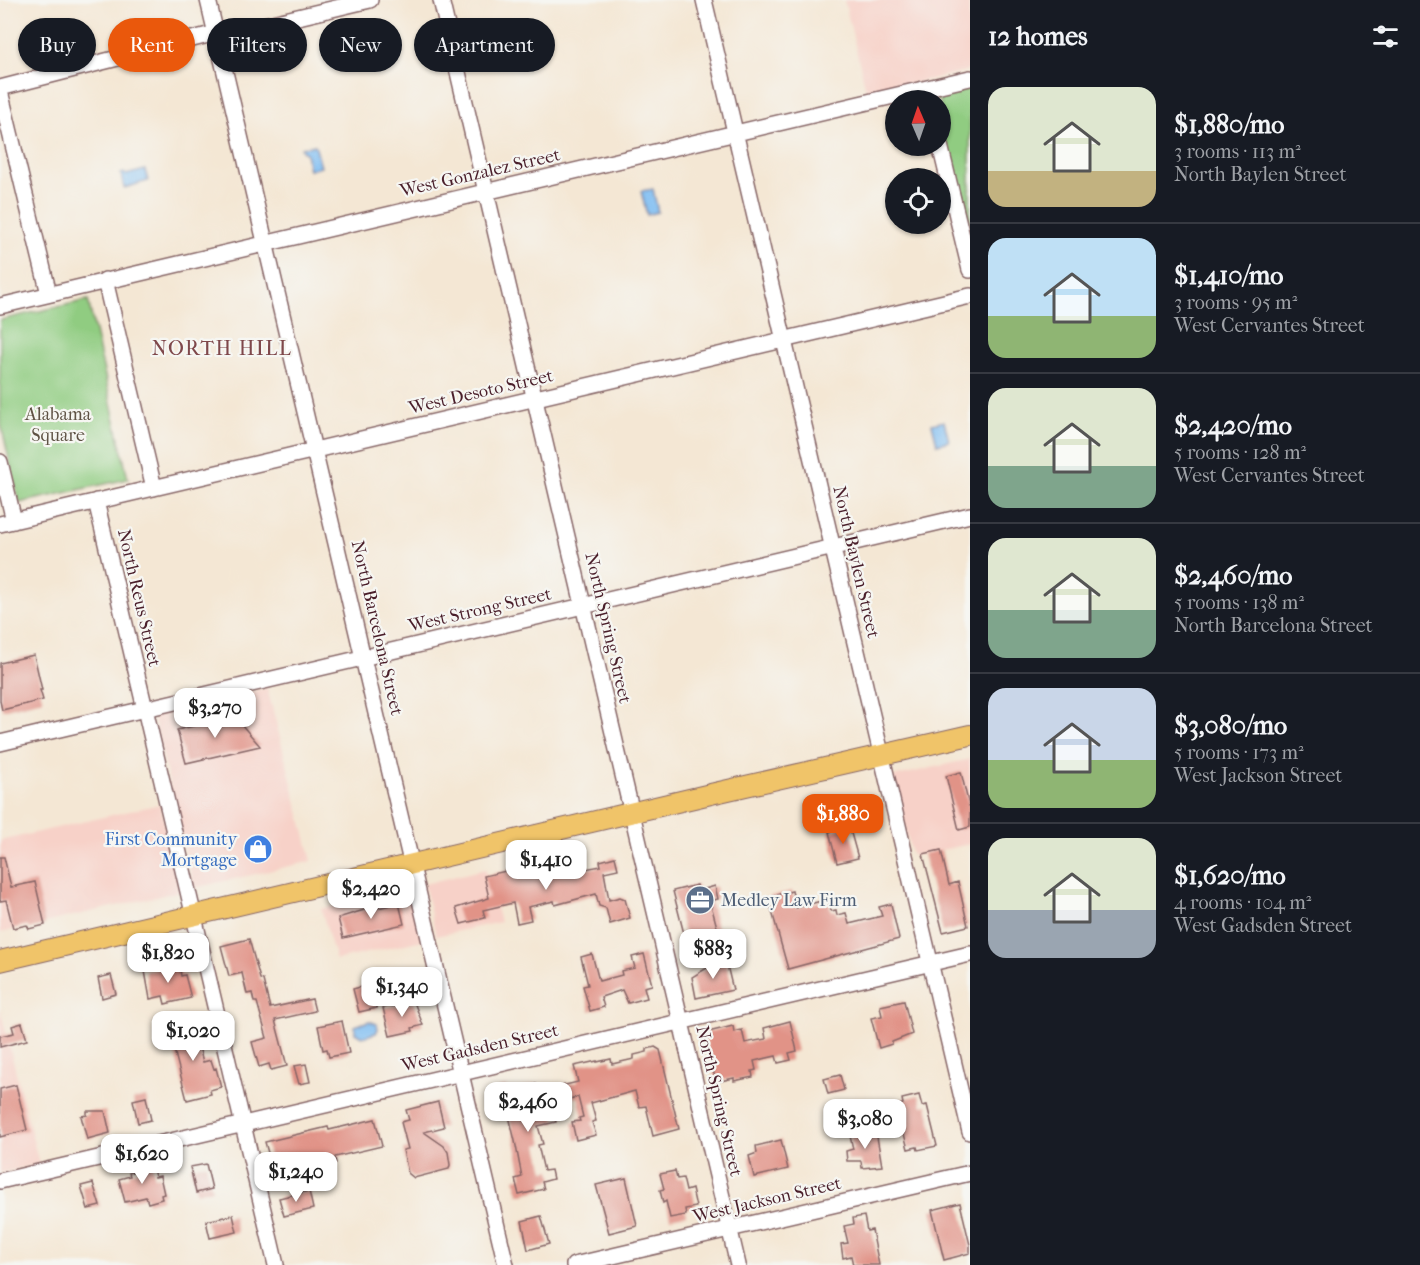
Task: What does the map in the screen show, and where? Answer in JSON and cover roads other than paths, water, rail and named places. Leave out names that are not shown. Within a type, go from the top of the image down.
[{"type":"main road","points":[[0,961],[970,735]]},
{"type":"street","name":"North Barcelona Street","points":[[208,0],[212,18]]},
{"type":"street","points":[[294,18],[370,0]]},
{"type":"street","name":"North Spring Street","points":[[441,0],[738,1265]]},
{"type":"street","name":"North Baylen Street","points":[[704,0],[970,1132]]},
{"type":"street","points":[[49,294],[0,89],[207,35]]},
{"type":"street","name":"North Barcelona Street","points":[[225,72],[506,1265]]},
{"type":"street","name":"West Gonzalez Street","points":[[938,90],[970,78]]},
{"type":"street","name":"West Gonzalez Street","points":[[0,306],[735,133],[885,103]]},
{"type":"street","points":[[943,156],[970,270]]},
{"type":"street","points":[[105,280],[154,488]]},
{"type":"street","name":"West Desoto Street","points":[[7,522],[970,296]]},
{"type":"street","points":[[0,462],[7,522]]},
{"type":"street","name":"North Reus Street","points":[[96,501],[276,1265]]},
{"type":"street","name":"West Strong Street","points":[[0,743],[970,515]]},
{"type":"street","name":"West Gadsden Street","points":[[0,1180],[970,954]]},
{"type":"street","name":"West Jackson Street","points":[[574,1265],[970,1173]]},
{"type":"water","points":[[315,145],[321,167],[309,170],[306,153],[301,148]]},
{"type":"water","points":[[145,170],[148,181],[124,188],[121,174],[126,175]]},
{"type":"water","points":[[653,189],[658,212],[647,215],[641,191]]},
{"type":"water","points":[[944,421],[949,441],[937,444],[932,424]]},
{"type":"water","points":[[369,1021],[377,1024],[376,1033],[362,1037],[355,1033],[355,1026]]},
{"type":"place","name":"First Community Mortgage","points":[[258,849]]},
{"type":"place","name":"Medley Law Firm","points":[[700,900]]},
{"type":"district","name":"NORTH HILL","points":[[222,348]]},
{"type":"park label","name":"Alabama Square","points":[[58,424]]}]
